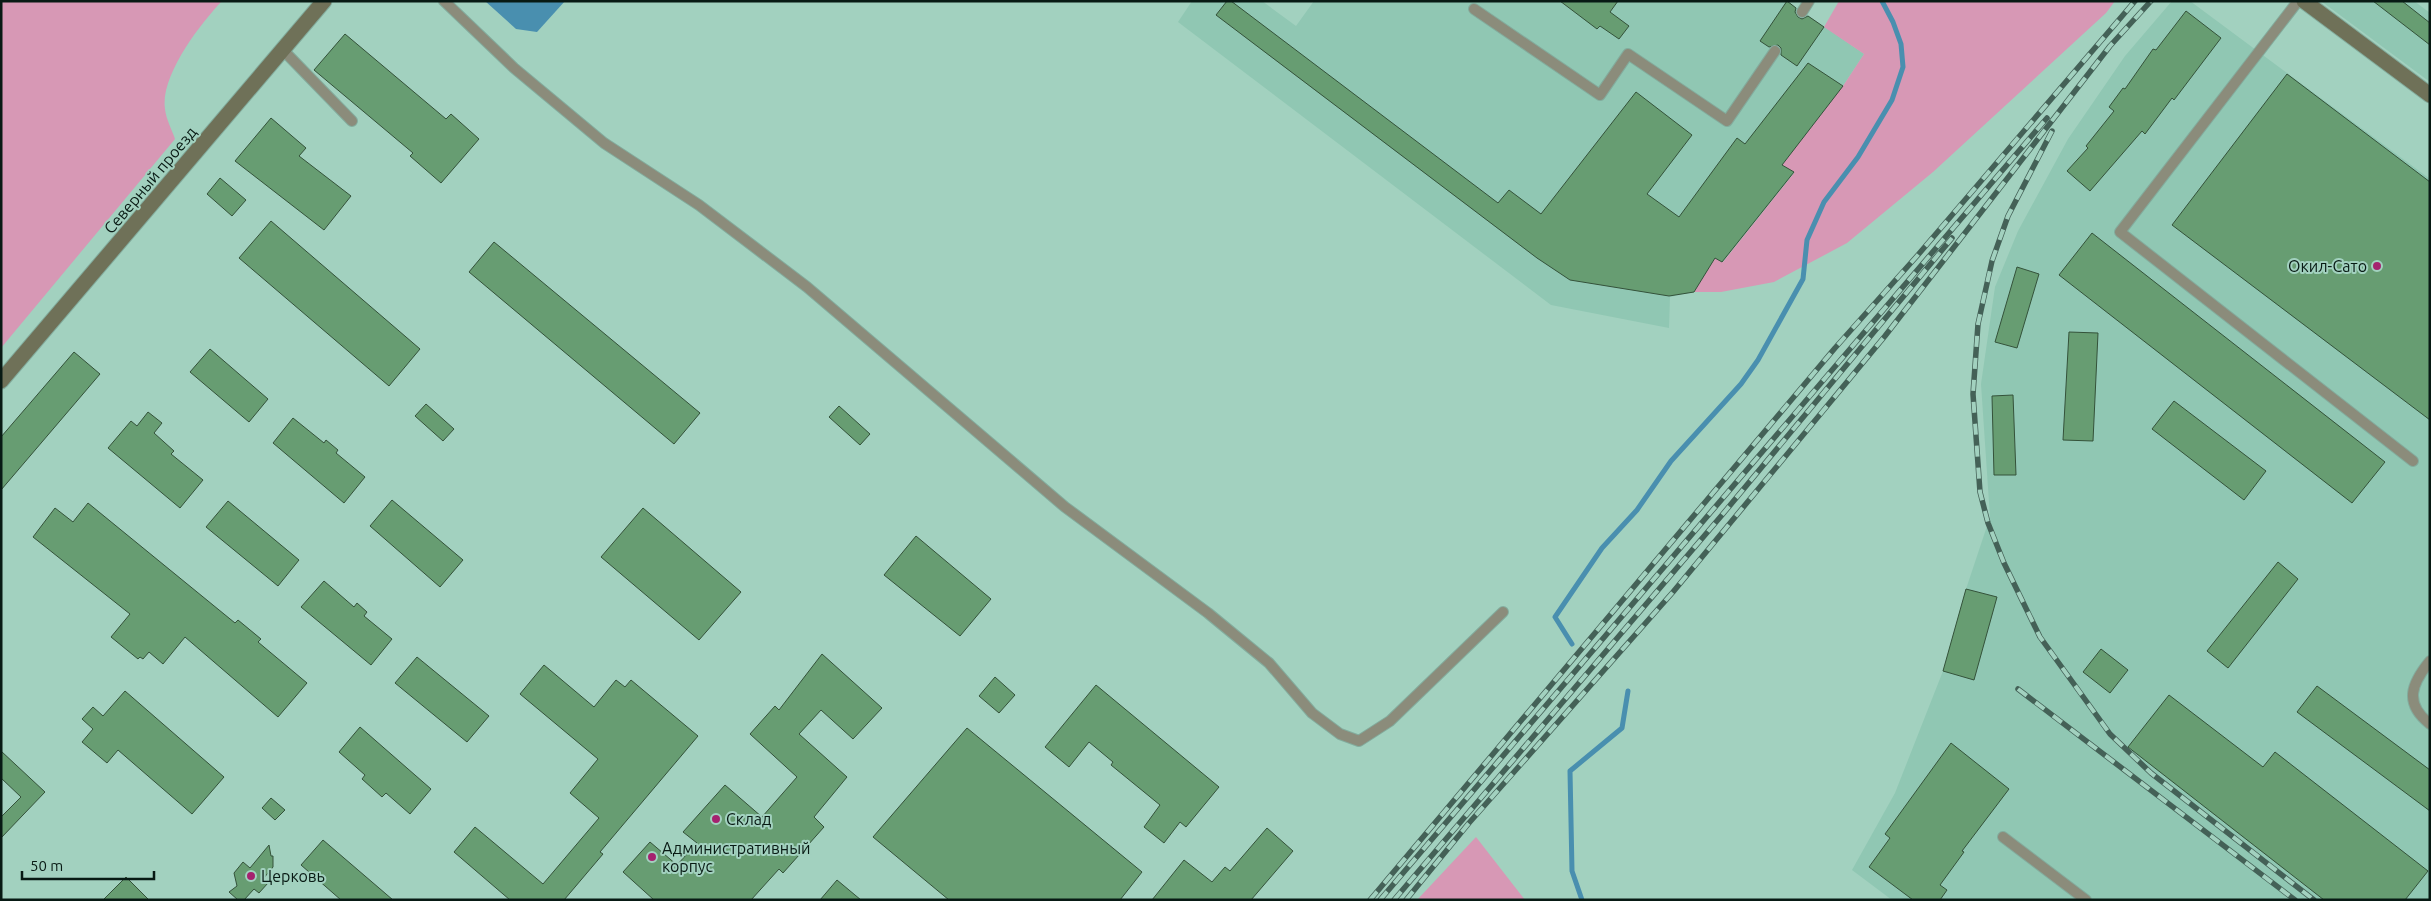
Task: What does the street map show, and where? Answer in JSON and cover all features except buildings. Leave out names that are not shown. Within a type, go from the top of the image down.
[{"type":"street","name":"Северный проезд","points":[[1,381],[324,1]]},
{"type":"street","points":[[2304,1],[2430,95]]},
{"type":"lane","points":[[444,1],[514,68],[604,143],[699,204],[807,287],[1066,507],[1208,613],[1270,662],[1312,713],[1340,734],[1360,741],[1390,721],[1503,612]]},
{"type":"lane","points":[[1802,12],[1809,1]]},
{"type":"lane","points":[[2298,1],[2120,232],[2413,461]]},
{"type":"lane","points":[[1474,8],[1600,95],[1628,54],[1727,121],[1775,51]]},
{"type":"lane","points":[[283,50],[352,121]]},
{"type":"lane","points":[[2430,661],[2413,684],[2413,702],[2422,717],[2430,724]]},
{"type":"lane","points":[[2003,837],[2086,900]]},
{"type":"shaded area","points":[[1,1],[222,1],[183,51],[169,81],[165,96],[165,109],[175,139],[1,348]]},
{"type":"shaded area","points":[[1192,1],[1262,1],[1296,26],[1314,1],[1787,1],[1864,54],[1843,86],[1794,172],[1722,262],[1714,258],[1694,292],[1670,297],[1669,328],[1551,305],[1178,22]]},
{"type":"shaded area","points":[[1839,1],[2115,1],[2106,13],[1933,172],[1847,243],[1774,282],[1721,292],[1694,292],[1715,258],[1723,262],[1794,173],[1782,165],[1843,86],[1864,54],[1824,27]]},
{"type":"shaded area","points":[[2172,1],[2190,1],[2430,179],[2430,900],[1892,900],[1852,870],[1895,793],[1943,671],[1966,589],[1990,517],[1981,384],[1995,287],[2018,231],[2068,139],[2125,56]]},
{"type":"shaded area","points":[[2321,1],[2414,1],[2430,13],[2430,82]]},
{"type":"shaded area","points":[[1476,837],[1525,900],[1417,900]]},
{"type":"water","points":[[485,1],[565,1],[537,32],[516,29]]},
{"type":"waterway","points":[[1572,644],[1555,617],[1602,548],[1637,510],[1671,461],[1741,384],[1758,360],[1803,279],[1807,240],[1824,202],[1858,157],[1892,100],[1903,67],[1901,44],[1893,22],[1882,1]]},
{"type":"waterway","points":[[1582,900],[1572,871],[1570,771],[1622,728],[1628,691]]},
{"type":"railway","points":[[1370,900],[1835,348],[1917,256],[2135,1]]},
{"type":"railway","points":[[1406,900],[1469,823],[1673,592],[1885,336],[2110,46],[2151,1]]},
{"type":"railway","points":[[1380,900],[2047,118]]},
{"type":"railway","points":[[2052,131],[2008,216],[1992,261],[1978,324],[1973,394],[1980,492],[1988,523],[2004,563],[2040,637],[2110,734],[2151,773],[2314,900]]},
{"type":"railway","points":[[1394,900],[1722,515],[1952,238]]},
{"type":"railway","points":[[2018,689],[2295,900]]},
{"type":"place","name":"Окил-Сато","points":[[2377,266]]},
{"type":"place","name":"Склад","points":[[716,819]]},
{"type":"place","name":"Административный корпус","points":[[652,857]]},
{"type":"place","name":"Церковь","points":[[251,876]]}]
